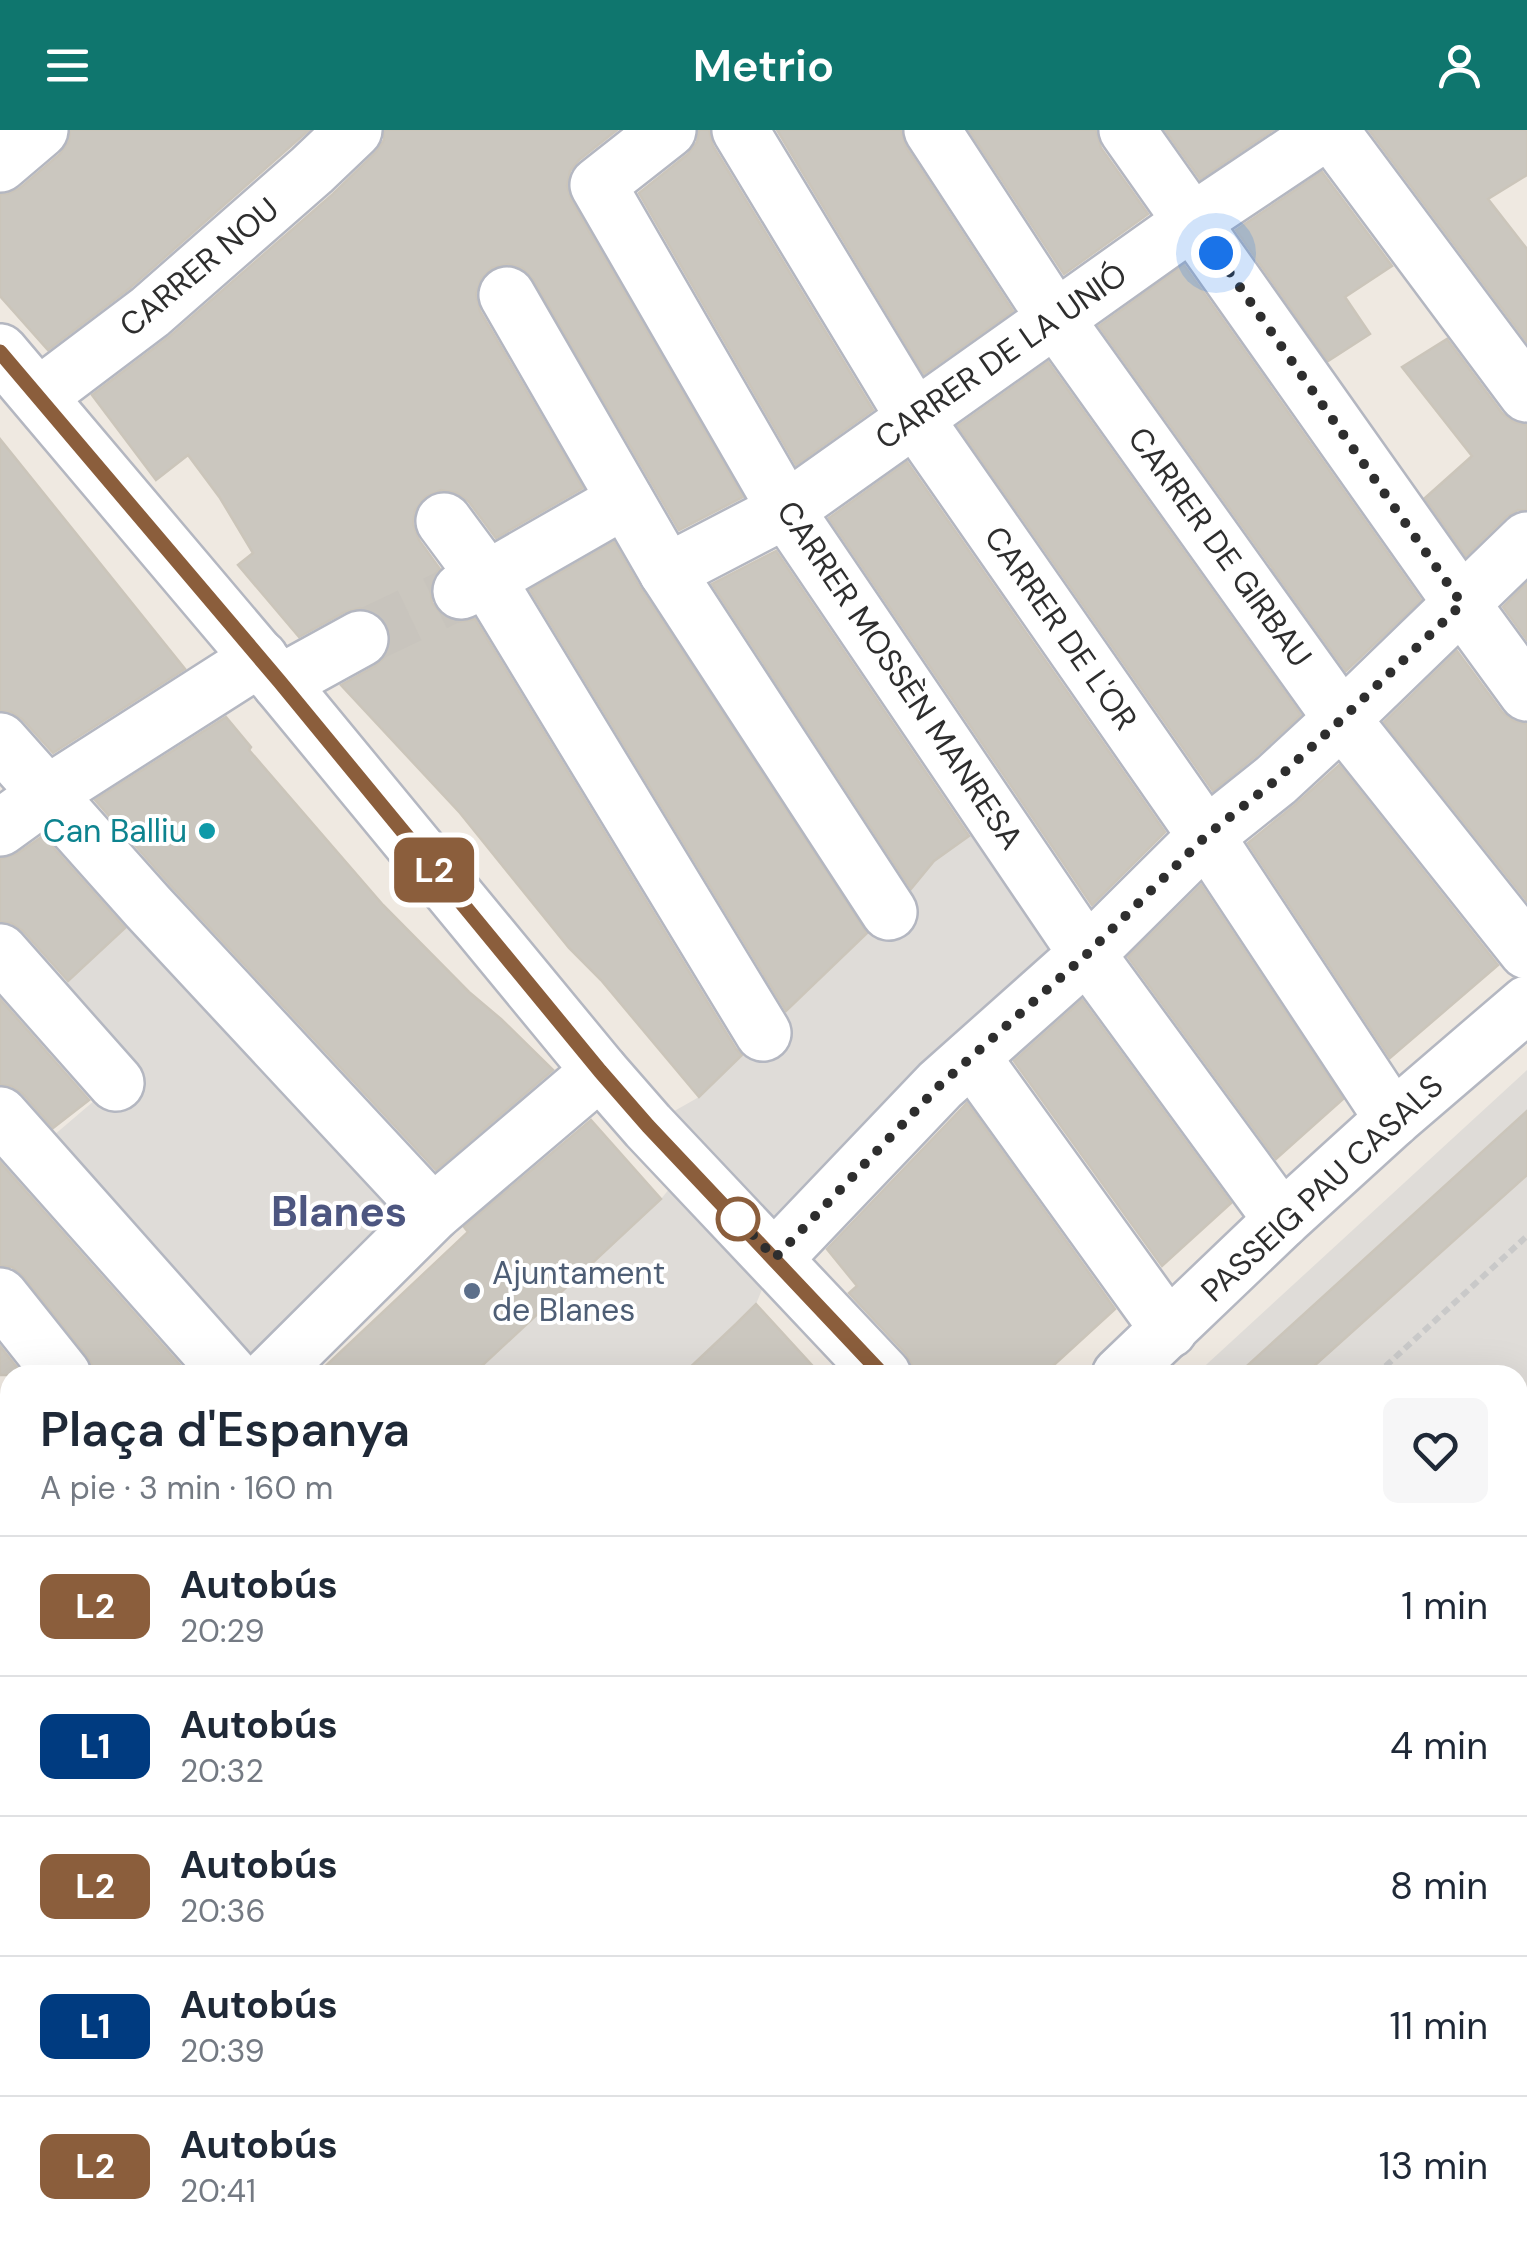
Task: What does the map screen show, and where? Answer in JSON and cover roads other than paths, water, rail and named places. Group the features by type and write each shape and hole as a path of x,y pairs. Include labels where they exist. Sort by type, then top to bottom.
{"street":[{"path":"0,164 40,130"},
{"name":"CARRER NOU","path":"40,398 150,312 354,130"},
{"name":"CARRER MOSSÈN MANRESA","path":"668,130 598,185 786,510 1087,954 1282,1220"},
{"name":"CARRER DE L'OR","path":"740,130 914,416 1206,836 1393,1119"},
{"name":"CARRER DE GIRBAU","path":"932,130 1055,318 1342,719 1527,951"},
{"path":"1128,130 1527,693"},
{"path":"1330,130 1527,394"},
{"name":"CARRER DE LA UNIÓ","path":"668,572 786,510 1193,221 1330,130"},
{"path":"506,295 668,572 889,912"},
{"path":"0,352 270,670 600,1071 874,1365"},
{"path":"474,585 625,500"},
{"path":"444,522 474,585 763,1033"},
{"path":"775,1258 940,1085 1087,954 1206,836 1276,780 1342,719 1527,540"},
{"path":"0,828 48,794 270,670 360,639"},
{"path":"0,741 148,907 433,1213"},
{"path":"0,952 116,1083"},
{"name":"PASSEIG PAU CASALS","path":"1131,1365 1282,1220 1527,1004"},
{"path":"972,1056 1169,1330"},
{"path":"280,1365 433,1213 600,1071"},
{"path":"0,1114 222,1365"},
{"path":"0,1296 55,1365"}],"tunnel":[{"path":"360,639 461,591"}],"place":[{"name":"Can Balliu","path":"207,831"},
{"name":"Ajuntament de Blanes","path":"472,1291"}],"district":[{"name":"Blanes","path":"339,1211"}]}
